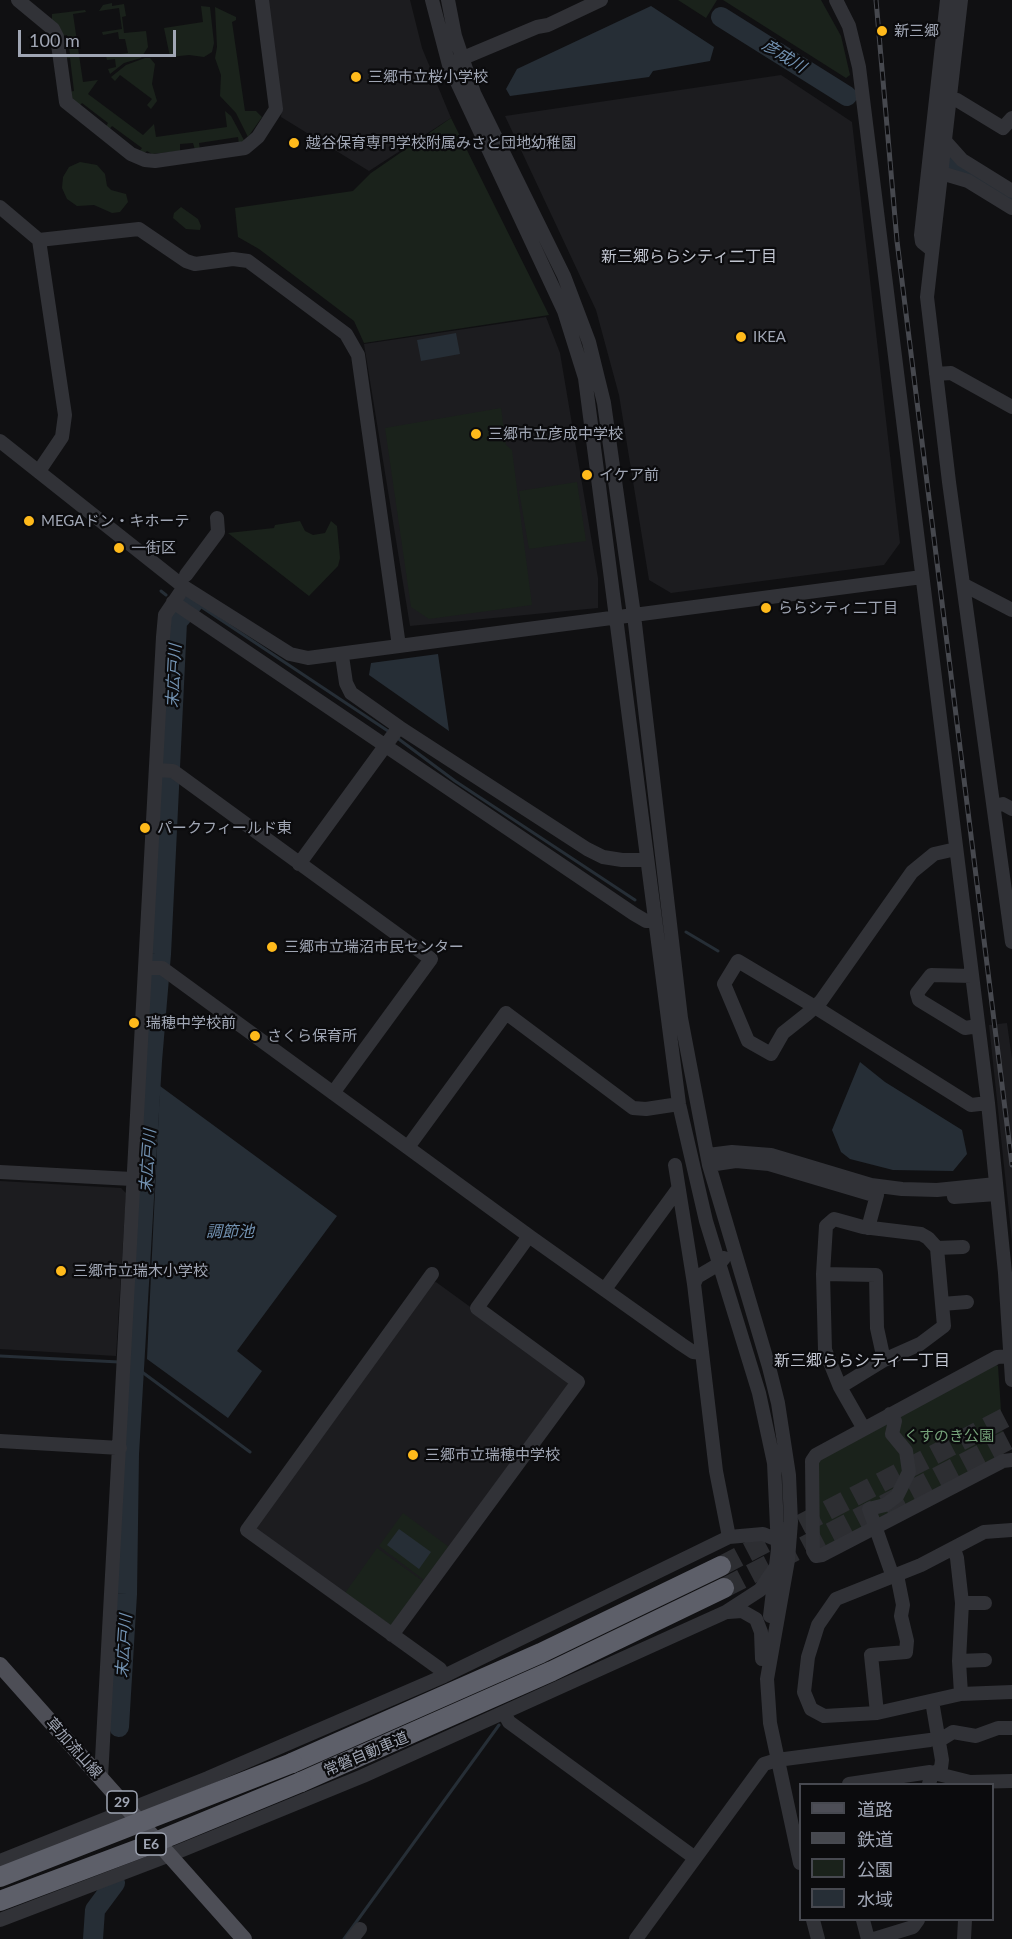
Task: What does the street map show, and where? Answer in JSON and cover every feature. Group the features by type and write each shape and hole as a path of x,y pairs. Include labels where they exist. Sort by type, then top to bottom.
{"highway":[{"name":"常磐自動車道","path":"0,1877 292,1763 541,1653 721,1566"},
{"name":"常磐自動車道","path":"0,1901 141,1848 301,1782 552,1671 724,1588"}],"main road":[{"name":"草加流山線","path":"0,1665 244,1939"}],"street":[{"path":"18,0 46,22 57,38 66,102 131,154 145,160 155,161 245,148 258,137 276,109 262,0"},
{"path":"432,0 449,65 550,280 576,348 591,407 679,1104 706,1221 767,1426 774,1463 783,1542 784,1584 767,1669 770,1724 799,1854"},
{"path":"448,0 464,63 486,120 564,276 589,342 607,419 634,615 681,1018 717,1193 778,1403 789,1475 783,1542 776,1567 762,1659"},
{"path":"449,65 464,63 478,54 537,27 548,25 600,0"},
{"path":"836,0 843,13 859,67 988,1102 1012,1380"},
{"path":"843,13 852,0"},
{"path":"932,250 922,242 921,235 947,0"},
{"path":"961,0 927,297 1012,942"},
{"path":"950,98 1003,128 1012,118"},
{"path":"945,141 962,160 1012,191"},
{"path":"941,173 968,181 1012,208"},
{"path":"0,207 39,240 65,416 62,437 39,471"},
{"path":"39,240 140,229 186,261 195,264 233,259 248,261 346,334 358,355 399,646"},
{"path":"936,374 951,373 1012,407"},
{"path":"0,441 185,580 290,654 308,658 342,656 399,646 922,577"},
{"path":"101,1778 120,1448 132,1179 154,968 164,771 163,637 165,615 185,580 218,532 217,518"},
{"path":"964,585 1012,610"},
{"path":"173,602 633,914 646,921 655,921"},
{"path":"342,656 346,683 351,693 397,730 475,783 533,820 603,857 647,860"},
{"path":"299,864 397,730"},
{"path":"164,771 431,959 333,1094"},
{"path":"463,800 475,783"},
{"path":"994,806 1003,804 1012,809"},
{"path":"520,837 533,820"},
{"path":"956,849 934,854 912,872 815,1007 783,1033 771,1054 748,1041 724,984 738,961 815,1007 971,1104 988,1102"},
{"path":"154,968 693,1352 702,1353"},
{"path":"972,976 931,975 917,993 919,1000 965,1028 978,1026"},
{"path":"408,1147 506,1013 633,1108 646,1109 679,1104"},
{"path":"709,1160 732,1152 771,1155 871,1185 902,1189 997,1189"},
{"path":"709,1160 769,1164 877,1195 932,1199 997,1189"},
{"path":"675,1165 694,1284 716,1471 729,1538"},
{"path":"0,1172 132,1179"},
{"path":"605,1289 678,1189"},
{"path":"694,1284 701,1273 719,1264 725,1255 716,1217 717,1193"},
{"path":"868,1228 877,1195"},
{"path":"864,1429 840,1387 825,1350 823,1274 826,1226 834,1219 868,1228 921,1234 937,1248 963,1247"},
{"path":"392,1635 578,1382 477,1308 529,1236"},
{"path":"840,1387 884,1360 920,1344 944,1326 937,1248"},
{"path":"432,1274 247,1530 440,1670 444,1676"},
{"path":"823,1274 876,1275 876,1328 884,1360"},
{"path":"942,1304 967,1302"},
{"path":"1011,1356 997,1358 816,1455 812,1461 813,1551 816,1556 822,1556 1003,1461 1012,1460"},
{"path":"877,1713 871,1656 906,1652 907,1641 901,1616 903,1605 895,1576 869,1509 885,1505 897,1496 906,1481 910,1466 906,1451 892,1434 895,1421 891,1414"},
{"path":"0,1441 120,1448"},
{"path":"1012,1530 984,1533 895,1576 842,1596 830,1605 822,1617 810,1648 804,1689 805,1699 811,1709 824,1716 877,1713 961,1694 1012,1692"},
{"path":"0,1861 208,1778 444,1676 729,1538 763,1534 783,1542"},
{"path":"954,1549 962,1603 959,1661 961,1694"},
{"path":"0,1920 170,1855 363,1776 504,1713 726,1612 760,1590 776,1567"},
{"path":"962,1603 985,1603"},
{"path":"726,1612 742,1611 756,1619 761,1632 761,1694 763,1708 770,1724"},
{"path":"959,1661 985,1660"},
{"path":"930,1783 931,1778 941,1768 942,1760 935,1740 932,1701"},
{"path":"504,1713 509,1722 695,1858"},
{"path":"636,1939 764,1764 777,1760 935,1740 953,1732 976,1736 998,1728 1012,1728"},
{"path":"863,1783 937,1772 963,1782 1012,1781"},
{"path":"208,1778 229,1830"},
{"path":"112,1816 133,1869"},
{"path":"813,1921 818,1939"},
{"path":"863,1921 868,1939"},
{"path":"964,1921 964,1939"},
{"path":"874,1939 914,1929"}],"shaded area":[{"name":"三郷市立桜小学校","path":"267,0 410,0 422,48 451,118 369,171 281,117 282,106"},
{"name":"IKEA","path":"781,75 852,122 900,543 884,565 671,593 649,580 619,395 596,310 505,116"},
{"name":"三郷市立彦成中学校","path":"546,317 560,353 598,578 598,608 410,626 364,344"},
{"path":"1007,1023 1012,1059 1012,1241 989,1025"},
{"name":"三郷市立瑞木小学校","path":"0,1181 121,1188 126,1193 116,1356 0,1349"},
{"name":"三郷市立瑞穂中学校","path":"436,1282 568,1378 570,1385 394,1627 257,1533 256,1526 431,1283"}],"green space":[{"path":"678,0 717,0 706,18"},
{"path":"723,0 821,0 841,36 850,75 846,78"},
{"path":"112,3 112,6 124,4 126,16 122,17 124,33 146,31 148,47 141,58 124,63 110,74 108,69 116,67 115,59 107,60 106,56 128,53 125,39 119,39 118,32 103,35 102,32 122,29 119,8 99,11 103,5"},
{"path":"201,6 210,7 214,43 212,52 204,57 189,55 170,57 164,28 203,22"},
{"path":"215,7 236,17 236,20 232,22 245,111 256,111 262,117 248,137 236,113 220,96 221,75 215,58 217,47"},
{"path":"85,10 86,12 73,14 83,82 98,80 88,94 143,135 154,124 156,137 227,127 225,111 231,116 245,142 239,144 238,137 199,143 200,150 195,150 193,143 180,144 180,151 138,153 142,148 112,126 108,131 105,128 108,123 82,103 78,107 68,92 74,91 70,58 63,59 63,55 70,54 67,35 61,36 52,22 52,14"},
{"path":"150,58 155,64 152,84 157,101 151,109 147,105 152,99 120,75 115,81 111,77 126,65"},
{"path":"451,118 549,315 364,343 354,321 259,249 238,237 235,208 353,191 371,173"},
{"path":"80,162 97,165 105,174 107,186 111,190 126,194 128,202 120,212 112,213 94,205 77,206 67,199 62,188 63,177 69,167"},
{"path":"181,207 198,219 200,230 186,229 173,218 174,213"},
{"path":"501,408 506,445 512,450 532,605 429,619 411,607 385,428"},
{"path":"577,482 586,541 529,549 519,491"},
{"path":"300,521 305,531 313,535 325,533 331,521 337,526 340,558 338,566 309,596 228,533 274,528 275,525"},
{"name":"くすのき公園","path":"995,1364 998,1366 1004,1454 821,1550 818,1547 816,1463 819,1458"},
{"path":"403,1513 449,1547 424,1580 379,1546"},
{"path":"377,1548 424,1582 392,1626 345,1593"}],"water":[{"path":"651,6 714,47 710,61 653,71 649,77 510,96 506,89 517,69"},
{"path":"456,333 460,354 421,361 417,340"},
{"path":"438,654 449,731 369,675 371,663"},
{"path":"860,1062 885,1082 962,1130 967,1154 953,1171 893,1170 850,1159 841,1152 832,1130"},
{"name":"調節池","path":"160,1086 337,1216 237,1351 262,1371 228,1418 147,1359"},
{"path":"399,1529 431,1552 419,1569 387,1545"}],"waterway":[{"name":"彦成川","path":"721,17 847,96"},
{"name":"彦成川","path":"952,163 1012,198"},
{"path":"161,591 166,595"},
{"path":"194,602 391,733"},
{"name":"末広戸川","path":"119,1727 127,1594 129,1454 152,1061 161,954 177,622 194,602"},
{"path":"396,737 455,781 635,900"},
{"path":"686,932 718,951"},
{"path":"0,1356 119,1362"},
{"path":"134,1366 250,1452"},
{"path":"344,1939 499,1725"},
{"name":"末広戸川","path":"93,1939 95,1910 115,1883"}],"tunnel":[{"path":"721,1566 1012,1414"},
{"path":"724,1588 1012,1438"}],"railway":[{"path":"876,0 897,241 1012,1165"}],"place":[{"name":"新三郷","path":"882,31"},
{"name":"三郷市立桜小学校","path":"356,77"},
{"name":"越谷保育専門学校附属みさと団地幼稚園","path":"294,143"},
{"name":"IKEA","path":"741,337"},
{"name":"三郷市立彦成中学校","path":"476,434"},
{"name":"イケア前","path":"587,475"},
{"name":"MEGAドン・キホーテ","path":"29,521"},
{"name":"一街区","path":"119,548"},
{"name":"ららシティ二丁目","path":"766,608"},
{"name":"パークフィールド東","path":"145,828"},
{"name":"三郷市立瑞沼市民センター","path":"272,947"},
{"name":"瑞穂中学校前","path":"134,1023"},
{"name":"さくら保育所","path":"255,1036"},
{"name":"三郷市立瑞木小学校","path":"61,1271"},
{"name":"三郷市立瑞穂中学校","path":"413,1455"}],"district":[{"name":"新三郷ららシティ二丁目","path":"689,257"},
{"name":"新三郷ららシティ一丁目","path":"862,1361"}]}
